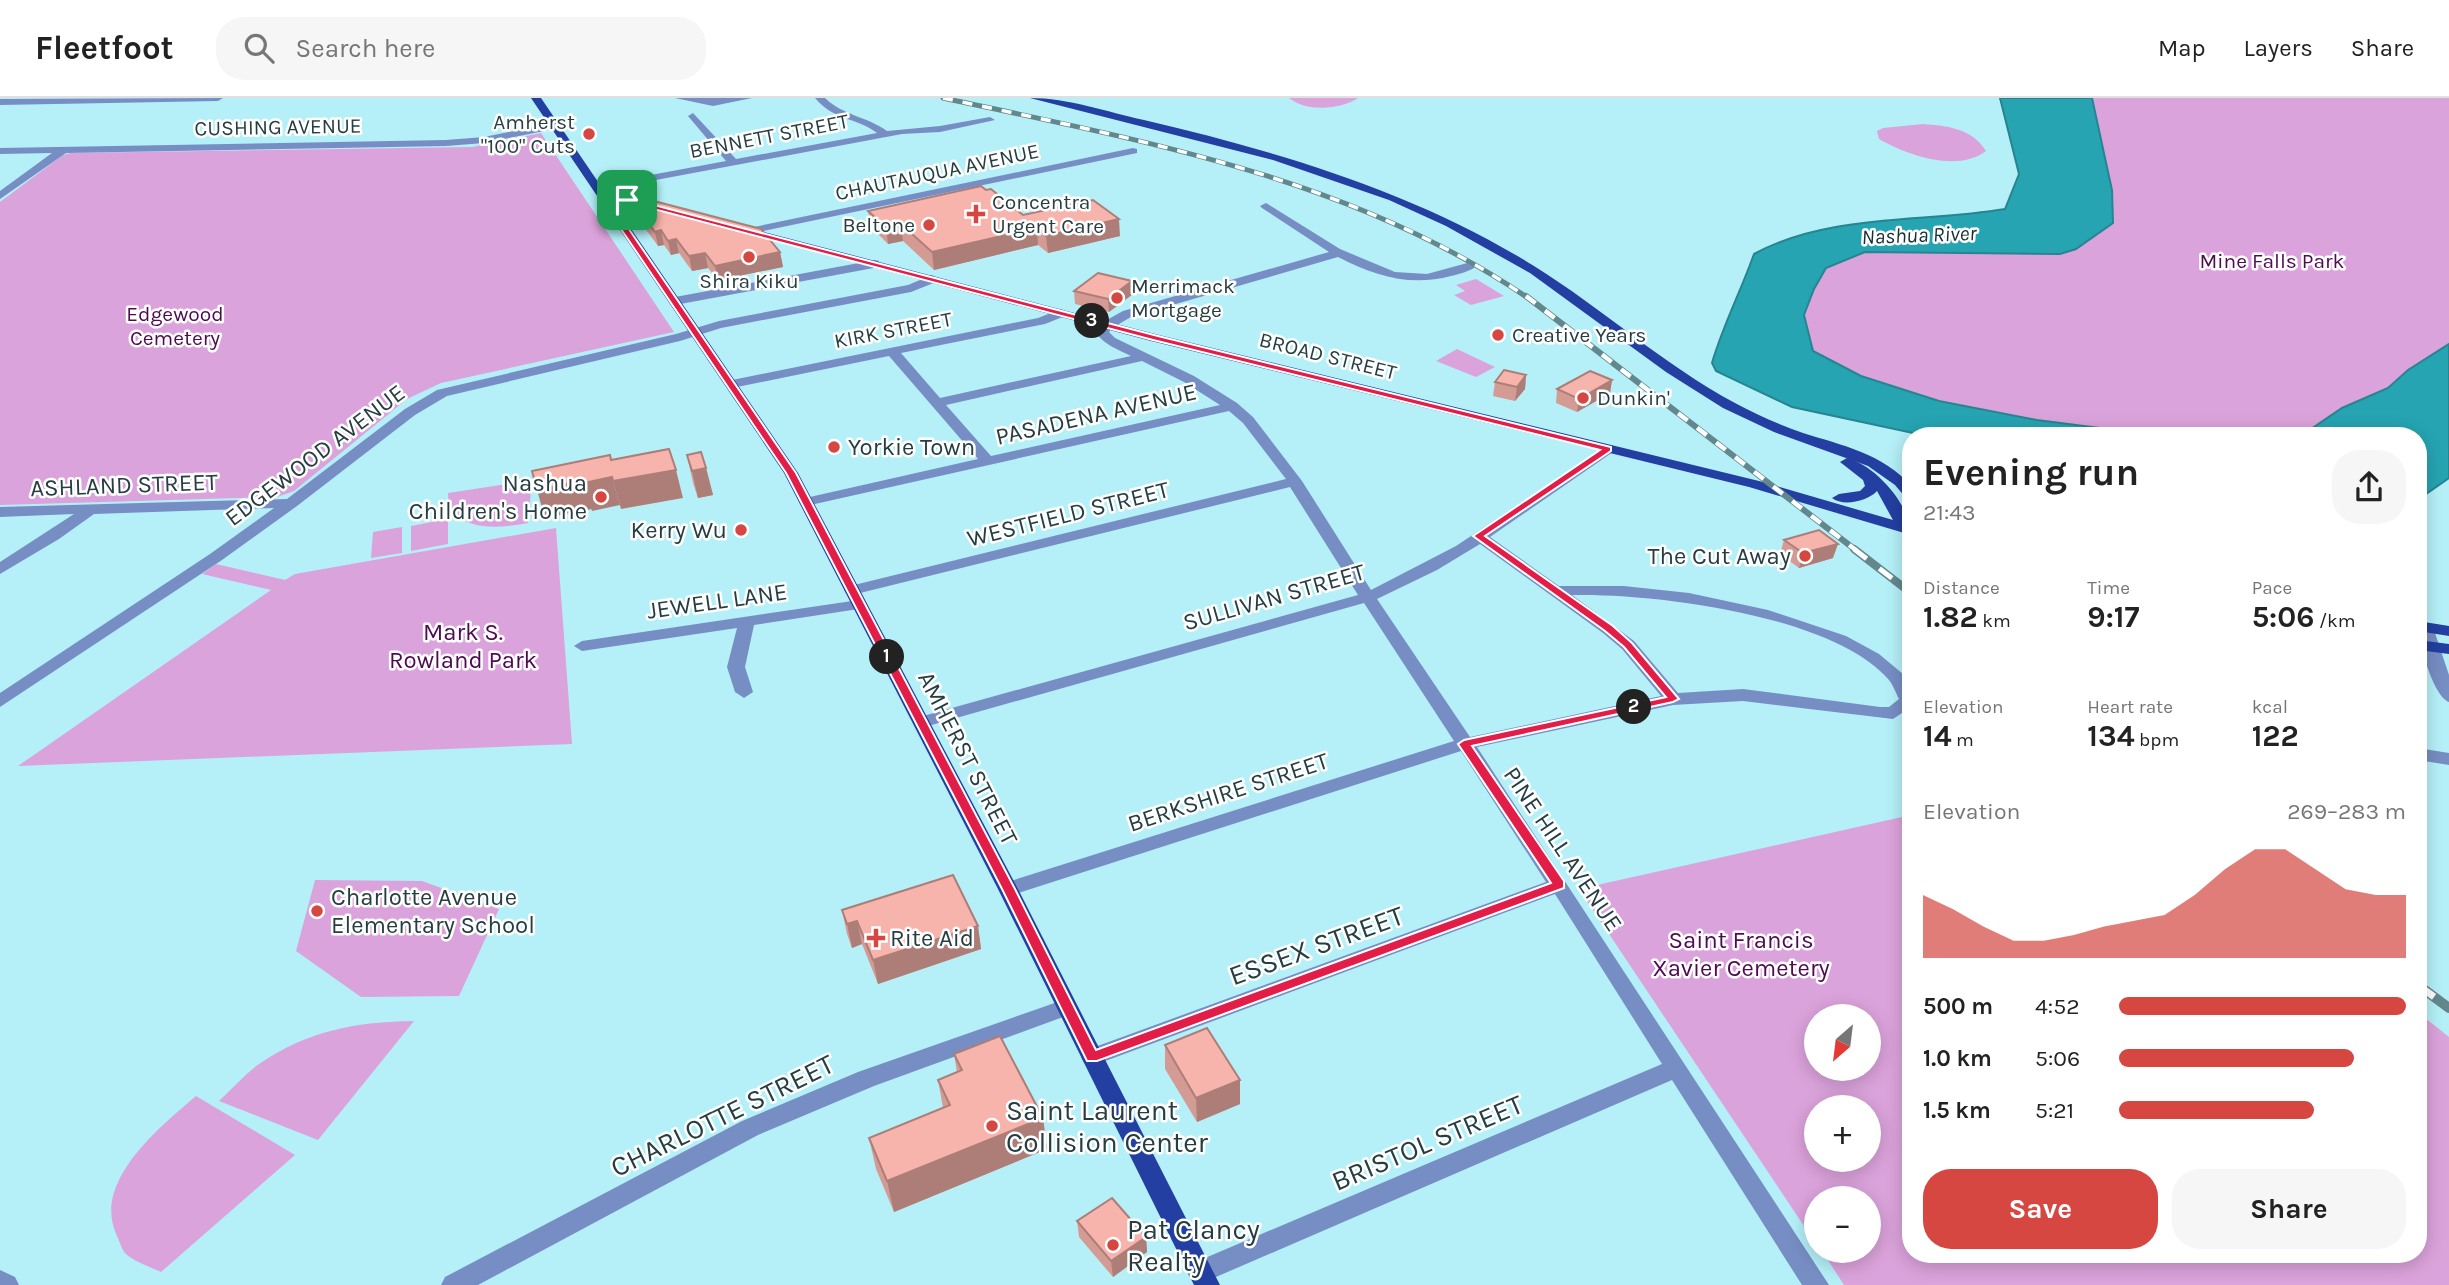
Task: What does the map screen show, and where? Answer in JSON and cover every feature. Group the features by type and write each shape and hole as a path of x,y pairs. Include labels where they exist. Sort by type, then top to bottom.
{"main road":[{"name":"AMHERST STREET","path":"536,98 791,473 1008,889 1204,1279"},
{"path":"1035,98 1253,149 1378,191 1450,223 1506,253 1572,296 1629,340 1698,387 1739,411 1775,427 1870,460 1893,475 1902,485"},
{"path":"606,201 627,200 661,208"},
{"name":"BROAD STREET","path":"742,229 1107,325 1902,520"},
{"path":"1629,340 1677,385 1708,405 1761,431 1842,460 1870,475 1884,488 1902,515"},
{"path":"1839,498 1865,495 1872,487 1870,475"},
{"name":"BROAD STREET","path":"1755,484 1839,498 1902,520"},
{"path":"2427,628 2449,631"},
{"path":"2427,645 2449,649"}],"street":[{"path":"0,102 43,99 218,98"},
{"path":"680,98 708,103 747,98"},
{"path":"820,98 834,112 870,123 885,134"},
{"path":"7,111 24,100"},
{"path":"693,116 733,162"},
{"name":"BENNETT STREET","path":"597,188 910,129 940,129 990,120"},
{"name":"CUSHING AVENUE","path":"0,151 455,142 484,140 555,126"},
{"path":"0,196 63,150"},
{"name":"CHAUTAUQUA AVENUE","path":"742,229 1133,151"},
{"path":"1266,206 1341,252 1383,273 1400,277 1428,277 1471,266"},
{"path":"1107,325 1133,312 1341,252"},
{"path":"675,301 875,264"},
{"name":"EDGEWOOD AVENUE","path":"0,701 216,557 292,503 410,412 442,393 719,325 903,290 932,279"},
{"name":"KIRK STREET","path":"732,384 1041,321 1061,313"},
{"name":"PINE HILL AVENUE","path":"1107,325 1102,331 1105,338 1197,384 1232,406 1248,420 1295,481 1816,1285"},
{"path":"893,352 988,462"},
{"path":"937,404 1143,357"},
{"name":"PASADENA AVENUE","path":"806,502 1232,406"},
{"name":"SULLIVAN STREET","path":"922,722 1368,597 1407,581 1608,449"},
{"name":"WESTFIELD STREET","path":"856,598 1295,481"},
{"name":"ASHLAND STREET","path":"0,512 292,503"},
{"path":"0,569 54,536 91,509"},
{"path":"1478,536 1628,645 1673,699"},
{"name":"BERKSHIRE STREET","path":"1557,591 1596,589 1686,597 1739,608 1811,628 1852,645 1886,667 1902,684"},
{"name":"JEWELL LANE","path":"582,646 747,622 856,598"},
{"path":"744,692 736,667 747,622"},
{"path":"2427,651 2449,695"},
{"name":"BERKSHIRE STREET","path":"1008,889 1370,771 1464,744 1673,699 1743,695 1880,713 1893,713 1902,705"},
{"path":"2427,756 2449,760"},
{"name":"ESSEX STREET","path":"1092,1057 1559,885"},
{"name":"CHARLOTTE STREET","path":"454,1285 796,1106 1066,1006"},
{"name":"BRISTOL STREET","path":"1204,1279 1676,1068"},
{"path":"0,1282 6,1285"}],"green space":[{"path":"1289,98 1358,98 1342,105 1323,108 1304,106"},
{"name":"Mine Falls Park","path":"2092,98 2449,98 2449,344 2408,370 2388,388 2342,408 2314,427 2092,427 2037,420 1939,401 1861,376 1813,351 1804,315 1826,268 1865,252 1914,251 2112,190"},
{"path":"1923,124 1950,127 1966,133 1974,137 1986,151 1961,161 1932,159 1890,145 1879,139 1877,131"},
{"name":"Edgewood Cemetery","path":"541,133 674,332 441,383 407,399 294,491 277,497 0,505 0,202 63,155 472,147"},
{"path":"1476,279 1504,296 1471,305 1454,295 1465,291 1456,285"},
{"path":"1457,349 1495,367 1476,377 1436,361"},
{"path":"532,480 528,523 497,527 477,525 449,511 448,493"},
{"path":"448,519 448,544 411,551 411,526"},
{"path":"402,527 402,553 371,558 373,532"},
{"name":"Mark S. Rowland Park","path":"556,528 572,744 18,766 271,590 202,574 216,564 285,580 295,574"},
{"name":"Saint Francis Xavier Cemetery","path":"1902,817 1902,1263 2427,1263 2427,1019 2449,1037 2449,1285 1844,1285 1830,1263 1881,1263 1881,1186 1804,1186 1804,1226 1579,889"},
{"path":"315,880 422,881 499,909 459,996 361,997 296,951"},
{"path":"414,1021 318,1140 219,1101 259,1064 296,1043 353,1026"},
{"path":"196,1096 295,1155 161,1272 135,1260 124,1251 111,1216 113,1196 133,1157 165,1123"}],"water":[{"name":"Nashua River","path":"2000,98 2092,98 2112,190 2113,223 2076,249 2060,254 1865,252 1826,268 1804,315 1813,351 1861,376 1939,401 2037,420 2092,427 1902,427 1902,431 1792,407 1716,371 1712,363 1716,349 1754,254 1783,241 1845,225 2005,209 2019,174"},
{"path":"2449,344 2449,478 2427,493 2427,427 2314,427 2342,408 2388,388 2408,370"}],"building":[{"path":"981,186 986,190 991,189 1023,215 1093,200 1119,219 1046,236 1037,228 932,252 901,224 886,227 868,211"},
{"path":"627,194 761,229 780,252 715,266 705,253 689,256 676,239 668,241 661,230 655,232"},
{"path":"1098,273 1132,281 1108,299 1074,291"},
{"path":"1504,370 1526,375 1517,387 1495,382"},
{"path":"1590,371 1612,380 1579,399 1557,389"},
{"path":"669,449 676,470 613,481 612,477 537,490 532,471 610,455 611,460"},
{"path":"701,452 706,468 692,471 687,455"},
{"path":"1819,530 1838,544 1803,553 1784,540"},
{"path":"953,875 978,926 873,960 857,921 847,924 842,910"},
{"path":"1207,1028 1240,1080 1196,1098 1165,1045"},
{"path":"1000,1036 1043,1118 887,1181 869,1138 950,1105 938,1080 962,1070 954,1054"},
{"path":"1112,1198 1146,1237 1111,1261 1077,1221"}],"railway":[{"path":"943,98 1171,149 1320,194 1392,223 1461,257 1528,298"},
{"path":"1526,296 1857,551"},
{"path":"1854,549 1902,586"},
{"path":"2427,992 2449,1008"}],"place":[{"name":"Amherst \"100\" Cuts","path":"589,134"},
{"name":"Concentra Urgent Care","path":"976,214"},
{"name":"Beltone","path":"929,225"},
{"name":"Shira Kiku","path":"749,257"},
{"name":"Merrimack Mortgage","path":"1117,298"},
{"name":"Creative Years","path":"1498,335"},
{"name":"Dunkin'","path":"1583,398"},
{"name":"Yorkie Town","path":"834,447"},
{"name":"Nashua Children's Home","path":"601,497"},
{"name":"Kerry Wu","path":"741,530"},
{"name":"The Cut Away","path":"1805,556"},
{"name":"Charlotte Avenue Elementary School","path":"317,911"},
{"name":"Rite Aid","path":"876,938"},
{"name":"Saint Laurent Collision Center","path":"992,1126"},
{"name":"Pat Clancy Realty","path":"1113,1245"}],"route":[{"path":"627,200 1156,338 1608,449 1478,536 1609,629 1628,645 1673,699 1464,744 1559,885 1092,1057 922,722 791,473 606,201 627,200"}]}
